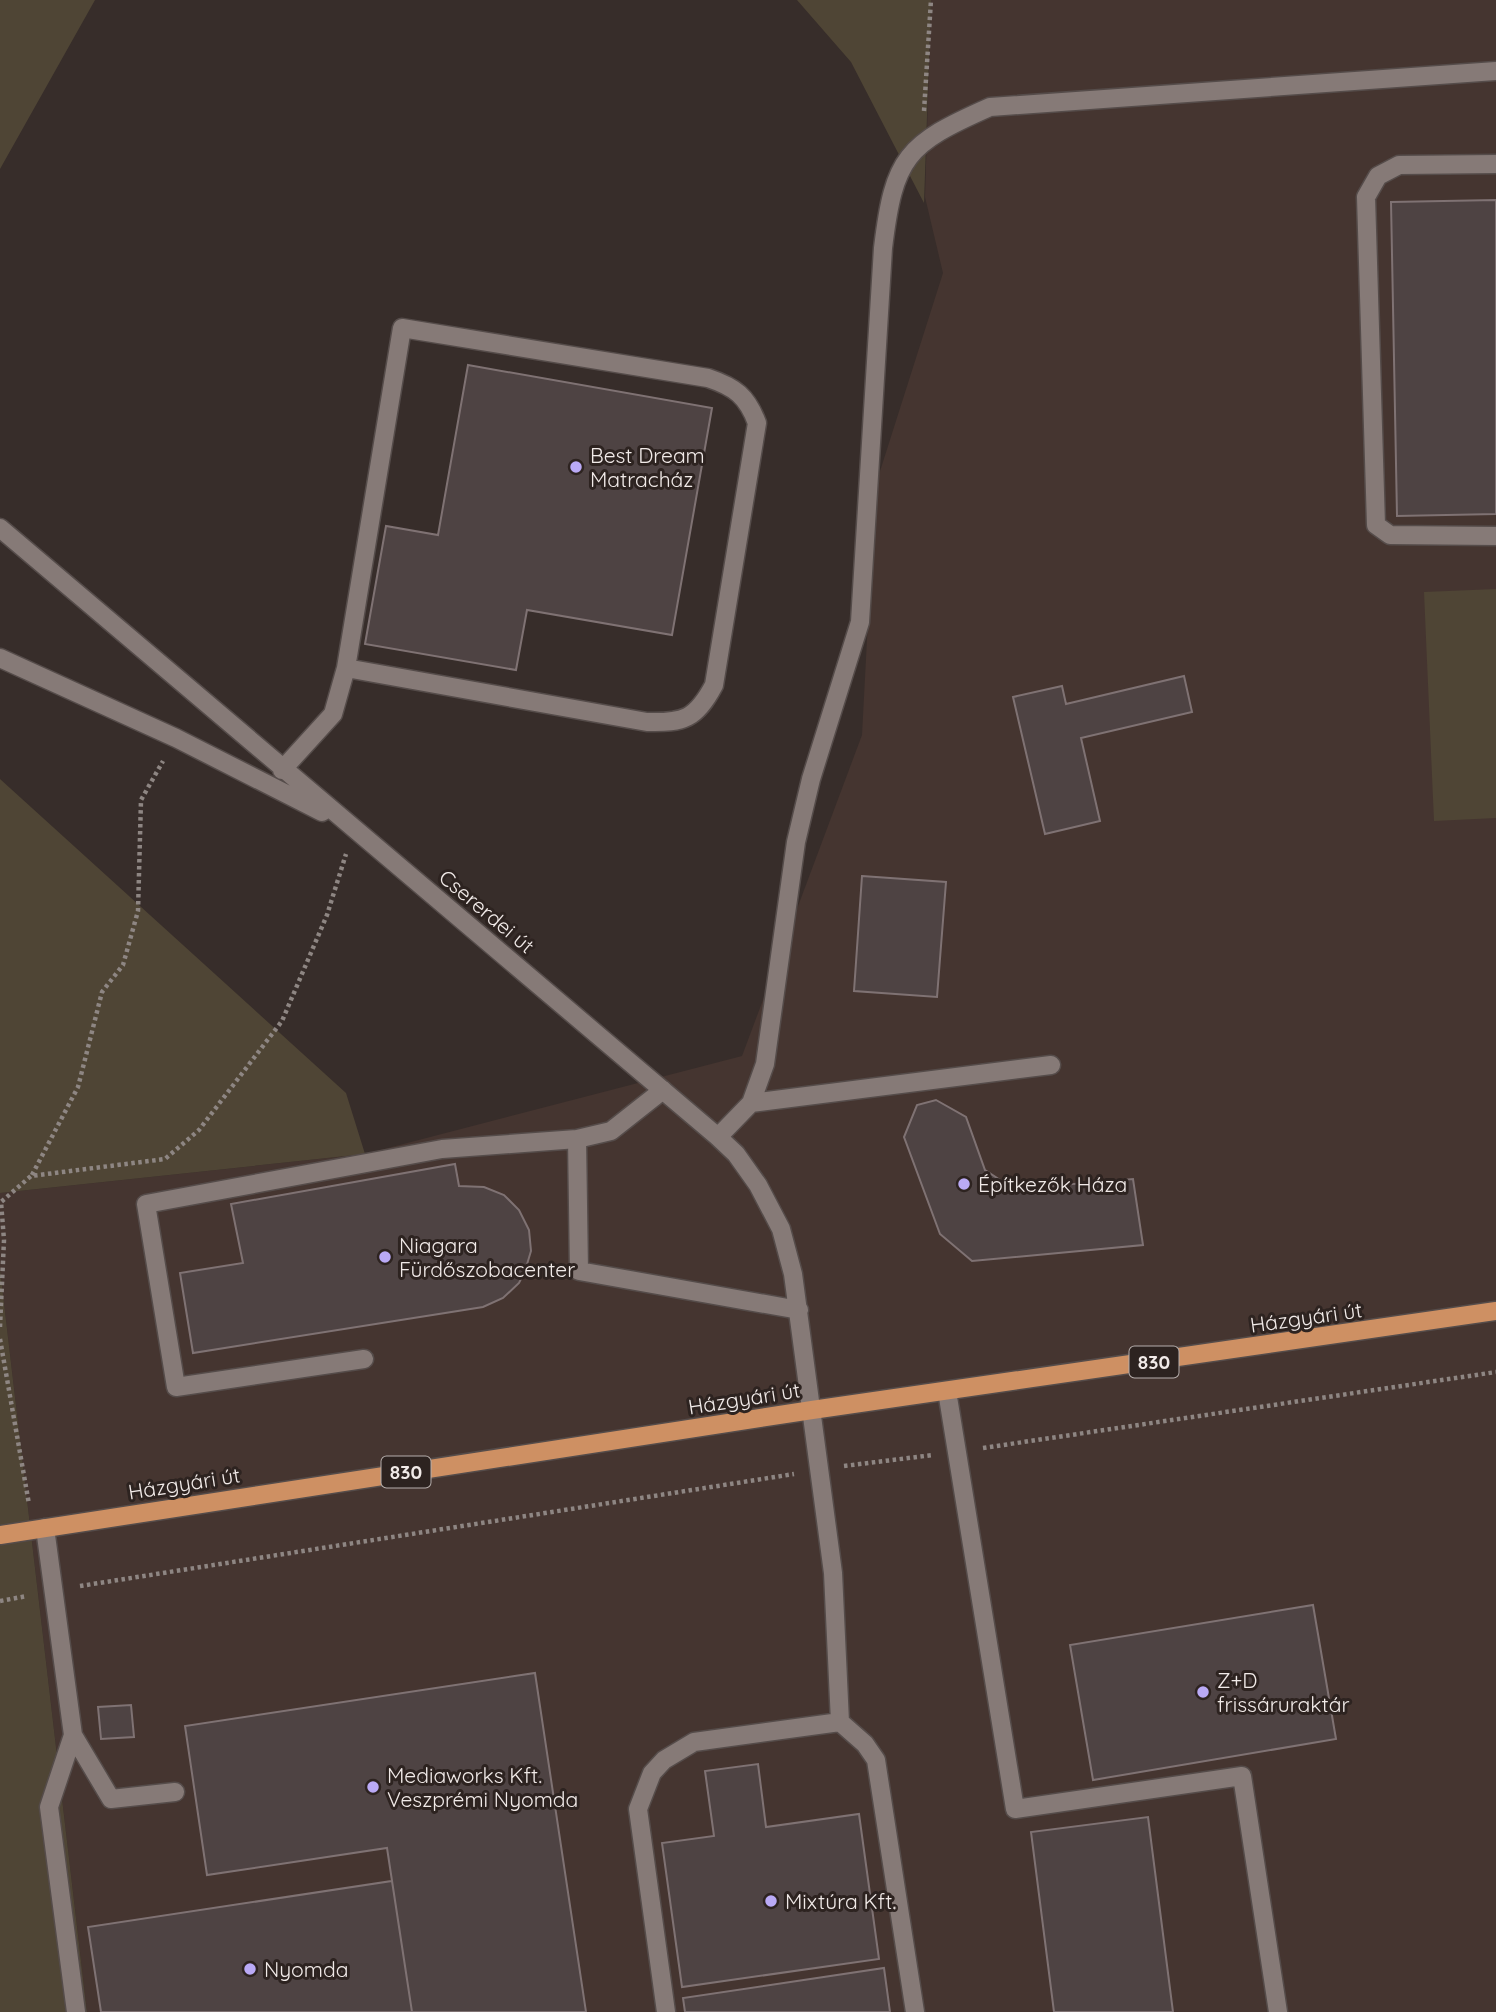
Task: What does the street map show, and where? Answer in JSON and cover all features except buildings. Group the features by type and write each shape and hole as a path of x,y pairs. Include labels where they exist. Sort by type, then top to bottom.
{"main road":[{"name":"Házgyári út","path":"0,1535 811,1410 1496,1311"}],"street":[{"path":"718,1137 751,1104 765,1064 796,842 811,779 860,622 888,204 898,170 921,143 956,122 990,107 1496,71"},
{"path":"1496,164 1399,165 1378,176 1367,197 1376,525 1390,535 1496,536"},
{"path":"282,770 333,714 346,668 402,328 708,378 742,393 751,406 757,423 713,685 704,703 690,718 671,723 647,722 346,668"},
{"name":"Csererdei út","path":"0,528 736,1153 758,1185 781,1228 799,1310 818,1470 834,1573 840,1722"},
{"path":"0,658 176,738 355,828"},
{"path":"751,1104 1051,1065"},
{"path":"364,1359 176,1387 146,1203 442,1149 576,1139 611,1131 663,1090"},
{"path":"576,1139 579,1271 799,1310"},
{"path":"947,1391 1015,1809 1242,1776 1278,2012"},
{"path":"39,1528 54,1591 73,1735 111,1799 175,1792"},
{"path":"666,2012 638,1809 652,1773 664,1760 694,1742 840,1722 865,1744 876,1760 915,2012"},
{"path":"73,1735 49,1807 76,2012"}],"path":[{"path":"921,143 931,0"},
{"path":"0,1327 4,1240 1,1202 31,1175 78,1087 102,992 123,965 138,911 141,800 176,738"},
{"path":"31,1175 165,1159 199,1130 282,1021 327,915 355,828"},
{"path":"0,1339 39,1528"},
{"path":"0,1601 818,1470 1496,1372"}],"shaded area":[{"path":"0,0 95,0 0,169"},
{"path":"797,0 931,0 924,203 851,62"},
{"path":"931,0 1496,0 1496,2012 87,2012 0,1269 0,1193 365,1154 742,1056 862,735 875,487 943,273 925,197"},
{"path":"1496,589 1496,818 1434,821 1424,592"},
{"path":"0,779 346,1093 365,1154 0,1193"},
{"path":"0,1269 87,2012 0,2012"}],"place":[{"name":"Best Dream Matracház","path":"576,467"},
{"name":"Építkezők Háza","path":"964,1184"},
{"name":"Niagara Fürdőszobacenter","path":"385,1257"},
{"name":"Z+D frissáruraktár","path":"1203,1692"},
{"name":"Mediaworks Kft. Veszprémi Nyomda","path":"373,1787"},
{"name":"Mixtúra Kft.","path":"771,1901"},
{"name":"Nyomda","path":"250,1969"}]}
